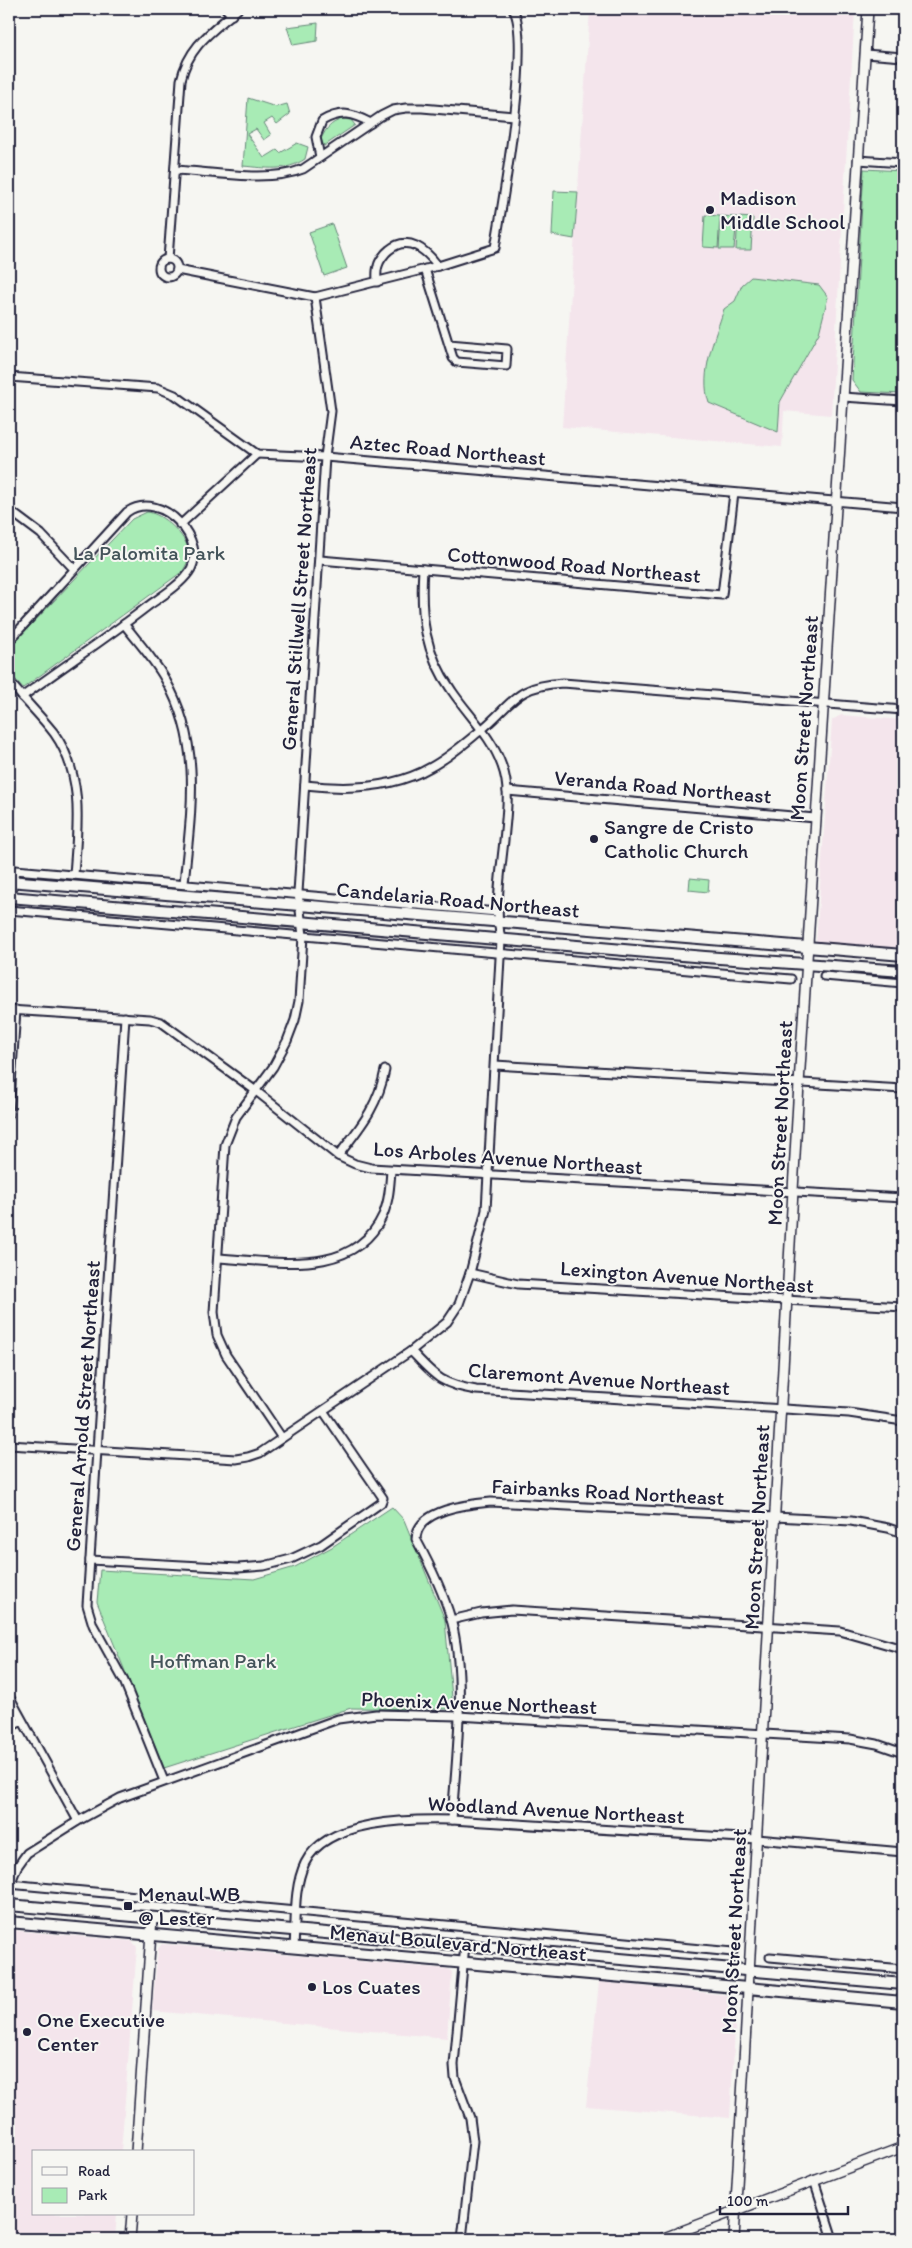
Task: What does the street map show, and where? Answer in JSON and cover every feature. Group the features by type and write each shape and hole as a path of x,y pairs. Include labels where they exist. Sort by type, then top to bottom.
{"main road":[{"name":"Candelaria Road Northeast","path":"11,881 300,906 498,917 903,955"},
{"name":"Candelaria Road Northeast","path":"10,897 705,957 903,971"},
{"name":"Menaul Boulevard Northeast","path":"9,1905 903,1984"},
{"name":"Menaul Boulevard Northeast","path":"9,1922 903,2002"}],"street":[{"path":"168,259 181,80 184,66 192,51 229,12 238,9"},
{"path":"177,270 315,297 425,270 494,248 509,162 514,116 519,24 513,9"},
{"name":"Moon Street Northeast","path":"734,2239 806,963 868,9"},
{"path":"865,54 903,56"},
{"path":"175,170 270,176 289,174 303,169 393,110 406,108 514,116"},
{"path":"320,157 316,137 322,121 343,112 356,115 371,124"},
{"path":"858,160 903,163"},
{"path":"377,282 378,265 385,253 395,245 412,244 424,249 438,266"},
{"path":"168,259 176,263 177,270 169,277 161,273 159,264 168,259"},
{"path":"425,270 449,344 457,362 506,366 508,349 449,344"},
{"name":"General Stillwell Street Northeast","path":"282,1438 226,1355 217,1335 214,1312 225,1145 236,1117 273,1067 287,1041 295,1020 299,1001 303,936 298,893 325,457 331,411 315,297"},
{"path":"9,377 158,388 175,395 257,454 180,525"},
{"path":"843,397 903,401"},
{"name":"Aztec Road Northeast","path":"257,454 325,457 835,502 903,506"},
{"name":"Cottonwood Road Northeast","path":"320,560 722,595 734,493"},
{"path":"9,641 127,512 135,506 146,504 159,507 180,525 194,545 194,562 189,572 181,581 22,697"},
{"path":"9,510 41,534 74,569"},
{"path":"9,1445 236,1459 248,1458 260,1453 324,1412 411,1351 447,1322 459,1304 470,1273 486,1210 501,940 498,917 508,791 503,768 494,747 440,674 427,641 422,624 423,569"},
{"path":"124,624 165,678 188,731 192,777 184,883"},
{"path":"9,681 54,734 68,758 75,780 78,807 74,874"},
{"path":"305,785 345,788 364,787 396,781 431,767 482,729 522,692 542,684 563,683 903,710"},
{"name":"Veranda Road Northeast","path":"508,791 815,818"},
{"path":"10,897 11,881 15,870 298,893 498,917"},
{"path":"9,910 792,978"},
{"path":"824,976 903,983"},
{"path":"9,1114 12,1010"},
{"name":"Los Arboles Avenue Northeast","path":"12,1010 150,1019 170,1026 338,1156 355,1164 391,1170 903,1198"},
{"name":"General Arnold Street Northeast","path":"125,1017 88,1605 93,1625 124,1682 164,1781"},
{"path":"495,1065 903,1089"},
{"path":"338,1156 374,1108 381,1090 385,1070"},
{"path":"218,1258 310,1263 335,1258 356,1248 373,1232 383,1215 389,1196 391,1170"},
{"name":"Lexington Avenue Northeast","path":"470,1273 518,1284 903,1307"},
{"name":"Claremont Avenue Northeast","path":"411,1351 436,1377 455,1387 476,1390 849,1413 903,1421"},
{"path":"90,1560 238,1568 264,1566 291,1559 320,1545 381,1503 383,1498 324,1412"},
{"name":"Fairbanks Road Northeast","path":"451,1620 436,1576 416,1539 416,1532 420,1527 432,1516 448,1508 491,1502 851,1521 903,1533"},
{"path":"452,1820 459,1676 451,1620 481,1613 512,1610 769,1626 840,1631 903,1649"},
{"path":"9,1696 78,1821"},
{"name":"Phoenix Avenue Northeast","path":"9,1884 17,1867 27,1853 78,1821 120,1798 338,1719 355,1716 458,1716 850,1739 877,1744 903,1753"},
{"path":"9,1728 22,1721"},
{"name":"Woodland Avenue Northeast","path":"294,1946 300,1877 305,1862 316,1848 328,1839 386,1822 419,1819 452,1820 757,1839 903,1852"},
{"path":"9,1884 733,1952"},
{"path":"136,2150 152,1918"},
{"path":"462,2239 473,2141 470,2118 455,2078 454,2065 465,1944"},
{"path":"770,1957 903,1969"},
{"path":"661,2239 903,2146"},
{"path":"814,2180 833,2239"},
{"path":"130,2239 132,2216"}],"shaded area":[{"name":"Madison Middle School","path":"590,9 855,9 831,415 784,411 782,447 562,427"},
{"path":"841,715 903,720 903,949 816,942 832,720"},
{"path":"9,794 17,818 12,874 9,874"},
{"name":"One Executive Center","path":"9,1930 132,1941 137,1947 121,2150 32,2150 32,2216 117,2216 115,2239 9,2239"},
{"path":"162,1944 448,1969 452,1972 447,2038 152,2011 158,1949"},
{"path":"599,1982 737,1996 730,2118 586,2106"}],"green space":[{"path":"318,23 317,41 293,45 287,27"},
{"path":"248,98 276,107 287,104 290,114 277,124 272,118 264,123 271,135 264,140 256,129 247,134 264,158 277,150 280,153 297,143 308,147 305,159 283,167 243,166"},
{"path":"342,119 351,120 355,125 324,146 321,139 329,126"},
{"path":"864,169 903,171 903,394 861,392 852,380"},
{"path":"554,191 578,192 574,239 552,235"},
{"path":"705,215 720,216 718,248 703,247"},
{"path":"721,216 737,217 734,249 719,249"},
{"path":"738,217 753,218 751,250 736,250"},
{"path":"332,224 347,268 324,276 309,232"},
{"path":"751,277 819,285 828,297 819,333 780,402 778,432 709,403 706,392 709,356 724,309 735,301 742,285"},
{"name":"La Palomita Park","path":"147,512 160,516 173,526 184,539 189,555 188,562 183,571 23,688 9,672 9,648 132,519"},
{"path":"690,878 709,880 708,892 689,890"},
{"path":"898,899 903,899 903,940 897,940"},
{"name":"Hoffman Park","path":"392,1507 404,1520 445,1620 453,1709 351,1708 164,1768 97,1602 100,1570 254,1579 295,1567 332,1547"}],"place":[{"name":"Madison Middle School","path":"710,210"},
{"name":"Sangre de Cristo Catholic Church","path":"594,839"},
{"name":"Menaul WB @ Lester","path":"128,1906"},
{"name":"Los Cuates","path":"312,1987"},
{"name":"One Executive Center","path":"27,2032"}]}
